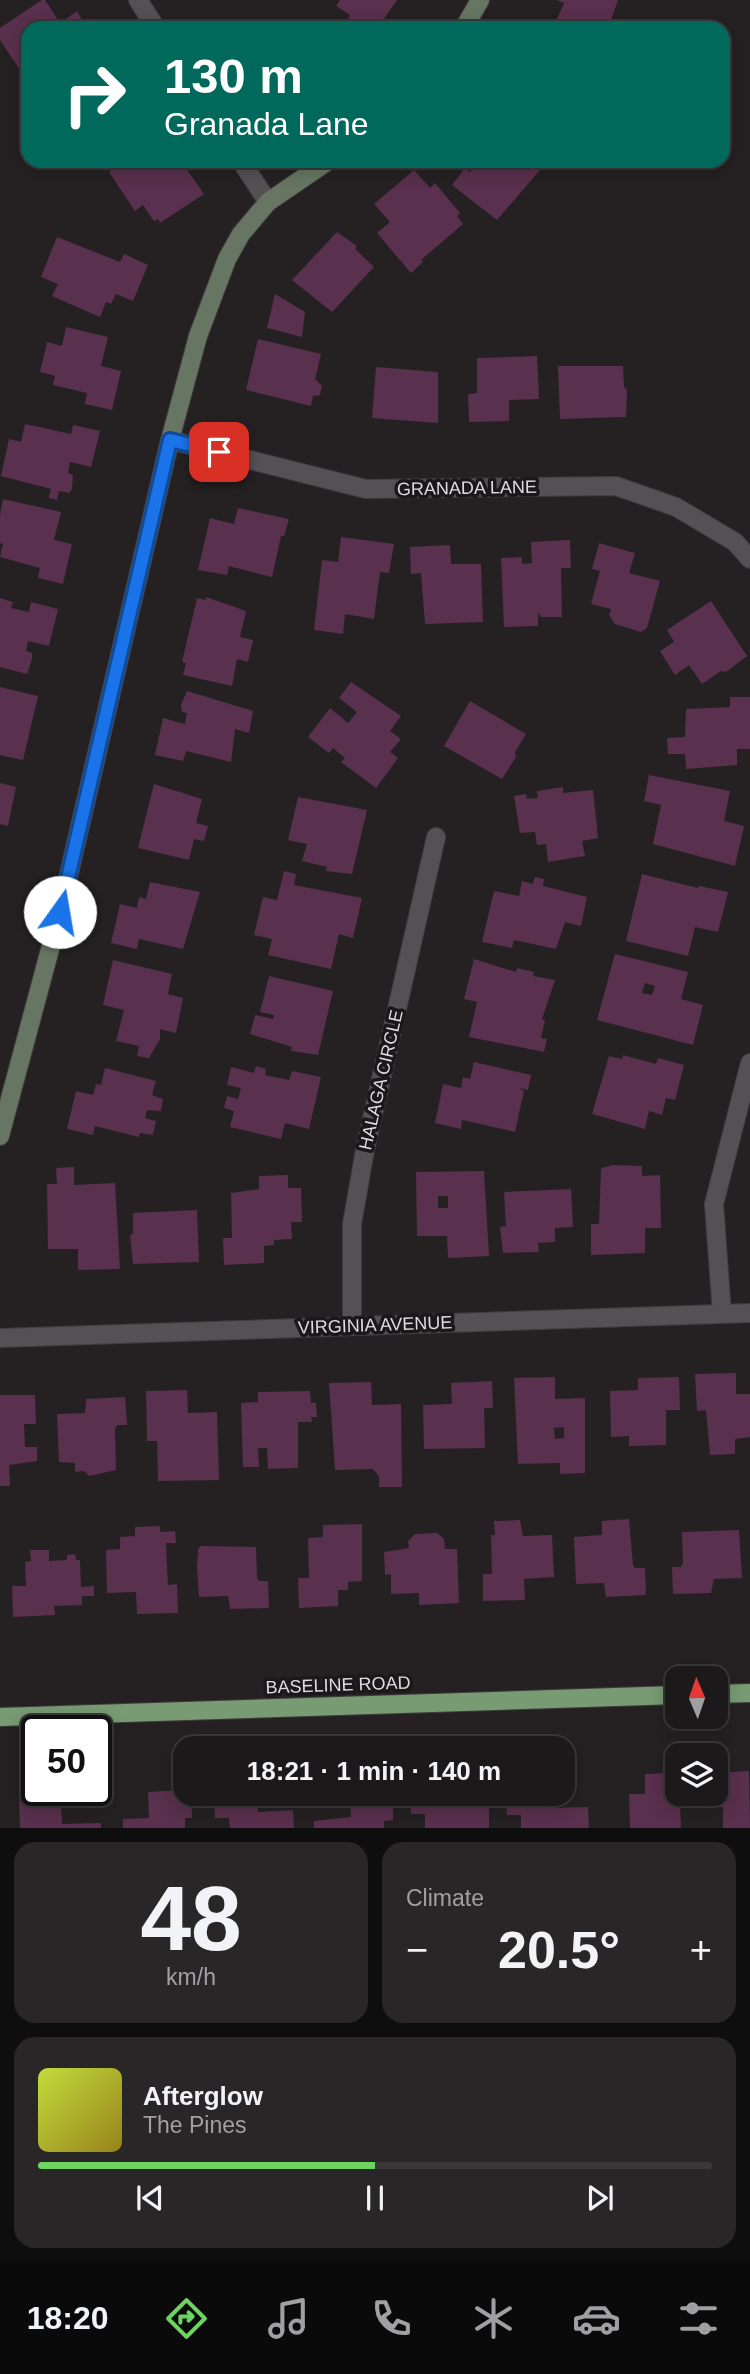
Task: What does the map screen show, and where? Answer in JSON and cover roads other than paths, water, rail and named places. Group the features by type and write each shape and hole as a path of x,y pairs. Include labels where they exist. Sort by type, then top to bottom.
{"main road":[{"path":"468,21 480,0"},
{"path":"0,1136 60,912 170,440 198,336 227,259 241,234 268,202 318,168"},
{"path":"728,1694 750,1693"},
{"name":"BASELINE ROAD","path":"0,1717 665,1695"}],"street":[{"path":"138,0 152,21"},
{"path":"246,168 268,202"},
{"name":"GRANADA LANE","path":"170,440 366,489 616,486 676,507 735,542 750,559"},
{"name":"HALAGA CIRCLE","path":"352,1326 352,1224 365,1150 436,837"},
{"path":"722,1314 714,1204 750,1063"},
{"name":"VIRGINIA AVENUE","path":"0,1338 750,1313"}]}
